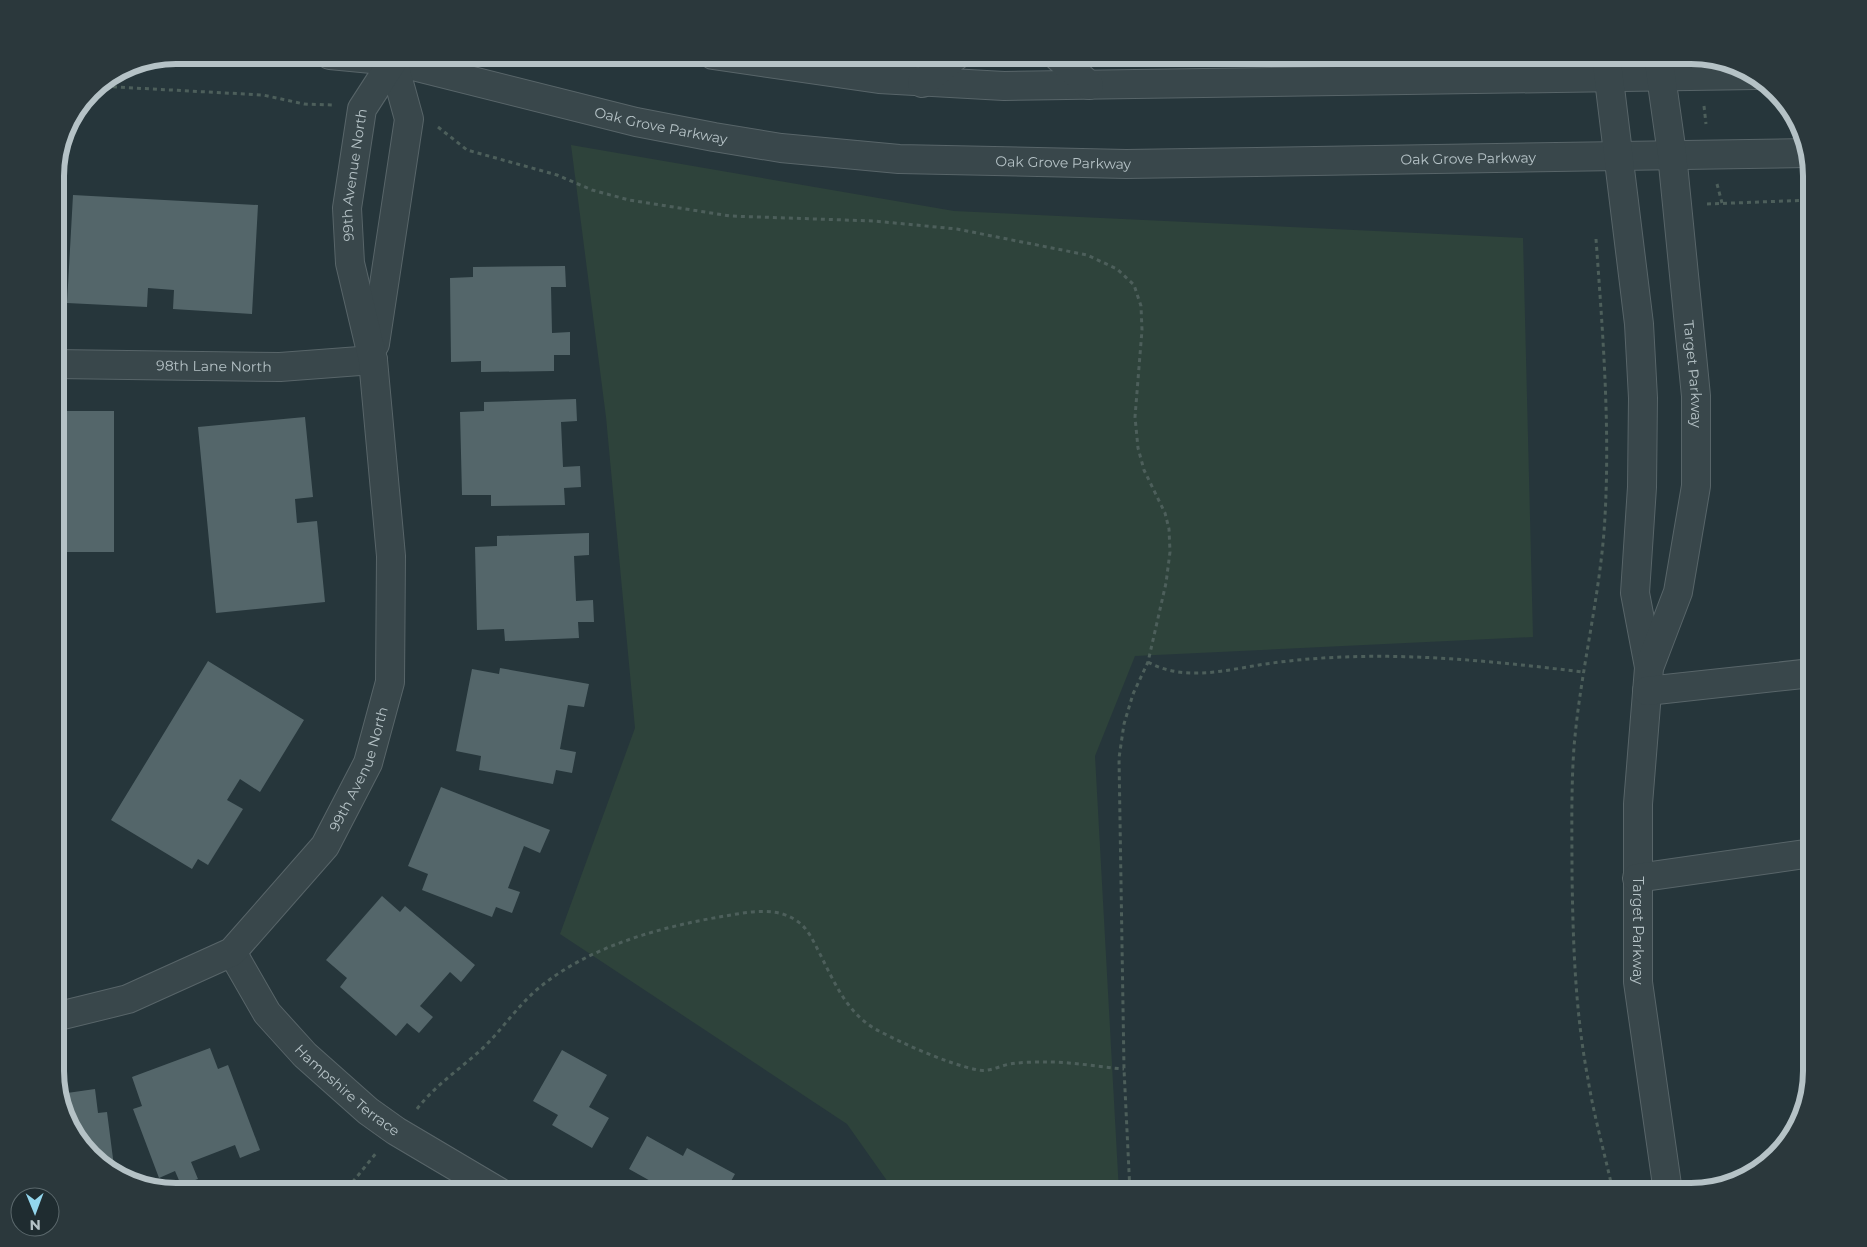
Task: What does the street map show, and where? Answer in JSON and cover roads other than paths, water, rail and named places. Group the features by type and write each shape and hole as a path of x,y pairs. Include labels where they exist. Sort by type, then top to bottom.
{"street":[{"name":"99th Avenue North","path":"64,1014 128,999 232,952 326,846 368,763 390,682 391,556 373,360 350,263 347,208 362,109 389,64"},
{"name":"99th Avenue North","path":"373,360 409,119 395,64"},
{"name":"Oak Grove Parkway","path":"416,64 636,122 781,148 898,159 1126,164 1800,153"},
{"path":"766,64 922,83 1004,86 1089,85 1607,65 1660,65 1736,73"},
{"path":"922,83 946,64"},
{"path":"1066,64 1089,85"},
{"name":"Target Parkway","path":"1607,65 1639,324 1643,398 1642,487 1635,593 1648,680 1638,804 1638,982 1667,1183"},
{"name":"Target Parkway","path":"1648,680 1678,592 1696,486 1696,396 1672,154 1660,65"},
{"name":"98th Lane North","path":"64,364 280,367 373,360"},
{"path":"1648,680 1803,673"},
{"path":"1637,878 1803,854"},
{"name":"Hampshire Terrace","path":"232,952 267,1013 305,1054 368,1112 396,1131 484,1183"}]}
